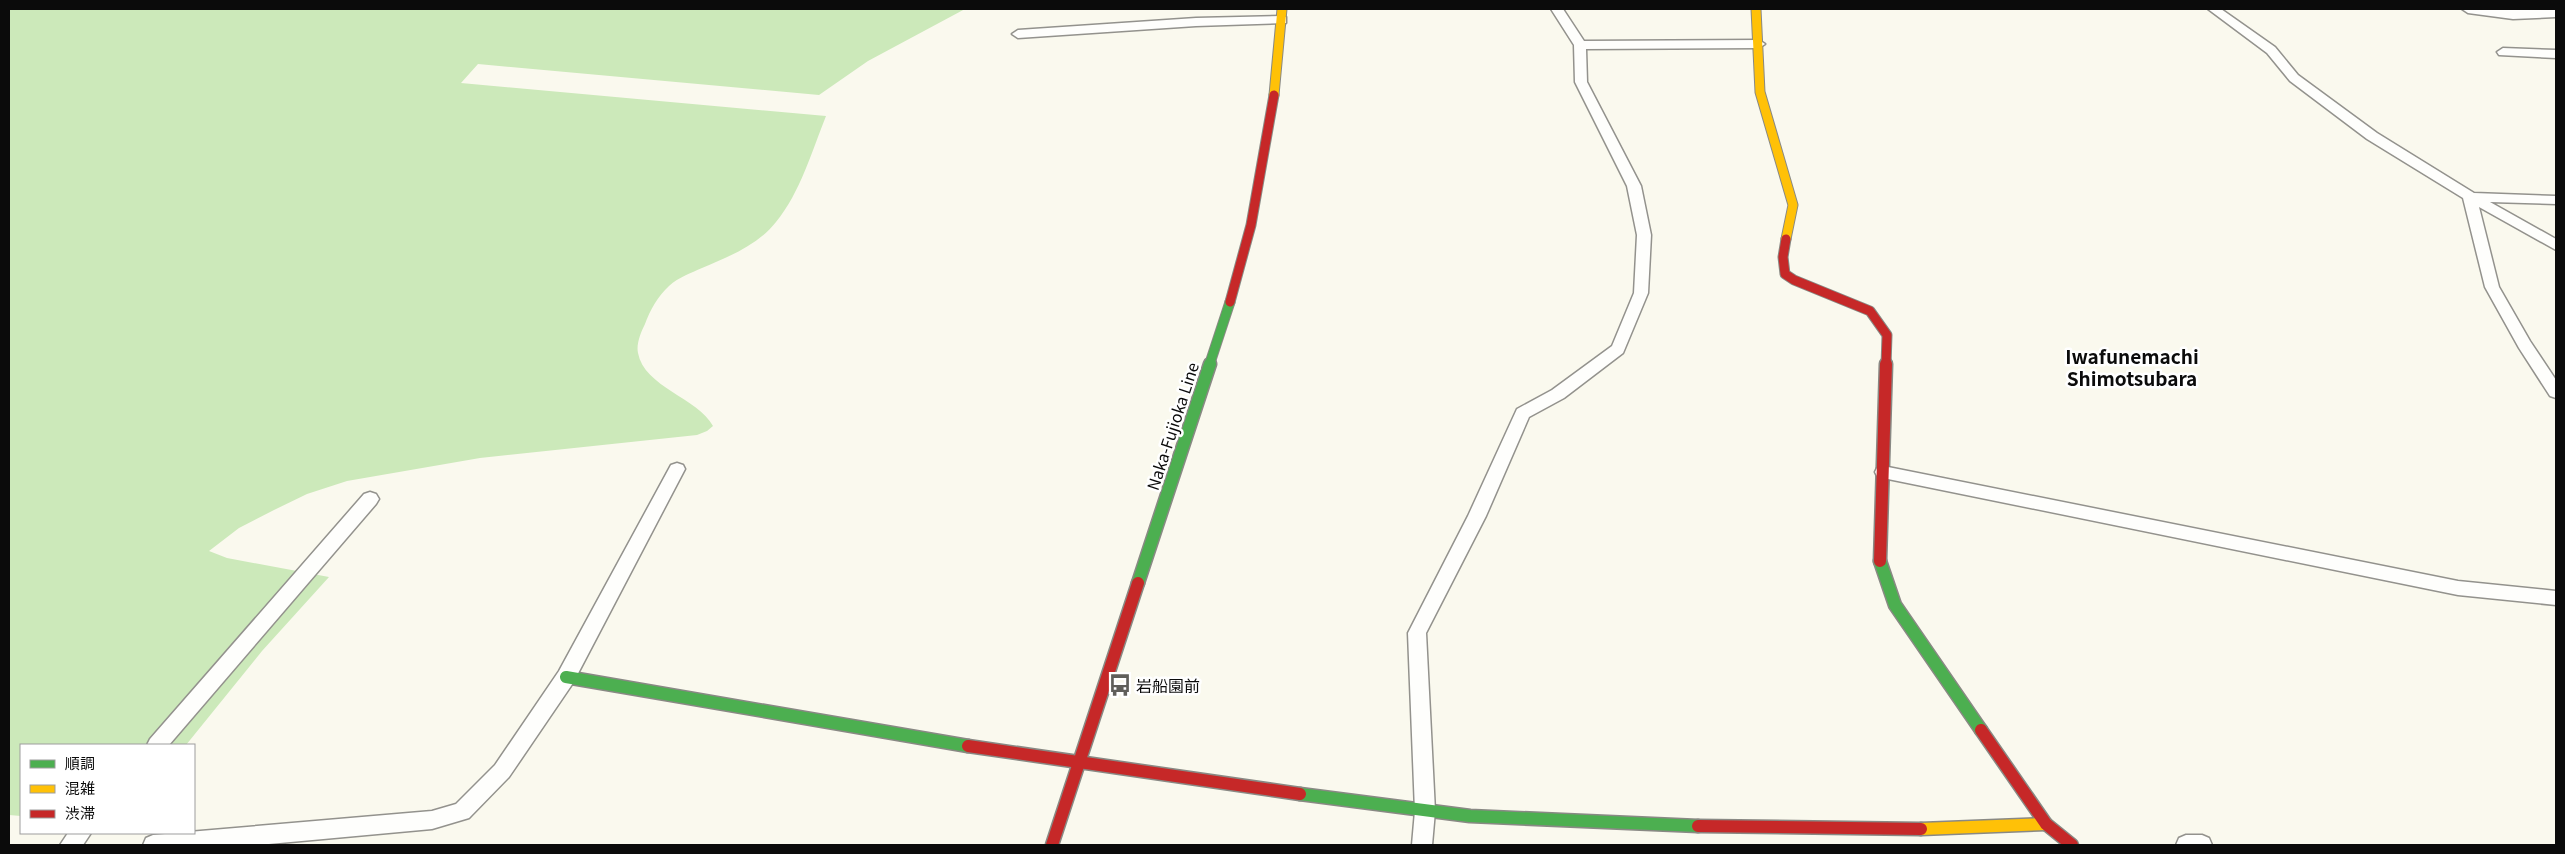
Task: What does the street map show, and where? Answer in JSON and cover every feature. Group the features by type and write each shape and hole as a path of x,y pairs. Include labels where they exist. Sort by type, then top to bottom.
{"street":[{"path":"1422,845 1425,812 1417,633 1477,516 1523,413 1558,394 1618,349 1642,294 1644,235 1634,186 1581,82 1580,45 1557,9"},
{"path":"1756,9 1760,92 1793,205 1783,257 1785,274 1794,280 1870,311 1887,335 1880,563 1895,606 2046,824 2072,845"},
{"path":"2214,9 2271,50 2294,78 2372,136 2469,196 2556,245"},
{"path":"2468,9 2513,15 2556,14"},
{"path":"1018,34 1282,14"},
{"name":"Naka-Fujioka Line","path":"1052,845 1242,266 1262,180 1282,14"},
{"path":"1580,45 1759,44"},
{"path":"2503,52 2556,54"},
{"path":"2469,196 2556,200"},
{"path":"2469,196 2492,287 2524,344 2556,392"},
{"path":"153,845 432,820 462,811 502,771 566,676 677,469"},
{"path":"1883,472 2458,588 2556,598"},
{"path":"158,744 370,499"},
{"path":"566,676 852,728 1080,763 1425,812 1811,831 1964,830 2046,824"},
{"path":"70,845 79,834"},
{"path":"2186,845 2202,845"}],"green space":[{"path":"9,9 965,9 868,61 819,95 478,64 461,83 826,116 799,185 776,222 752,244 742,250 685,276 669,286 661,294 640,334 638,353 642,365 660,384 706,416 713,426 697,435 480,458 347,481 307,494 239,528 209,551 227,558 329,577 262,651 187,744 20,744 20,816 9,815"}],"traffic: fast":[{"path":"1138,583 1230,302"},
{"path":"1880,561 1895,605 1981,730"},
{"path":"566,677 968,746"},
{"path":"1300,794 1470,816 1698,826"}],"traffic: slow":[{"path":"1274,95 1282,9"},
{"path":"1756,9 1760,92 1793,205 1786,239"},
{"path":"1921,829 2046,824"}],"traffic: jam":[{"path":"1230,302 1251,225 1262,173 1274,95"},
{"path":"1786,239 1783,257 1785,274 1794,280 1870,311 1887,335 1880,561"},
{"path":"1052,845 1138,583"},
{"path":"1981,730 2046,824 2072,845"},
{"path":"968,746 1300,794"},
{"path":"1698,826 1921,829"}],"place":[{"name":"岩船園前","path":"1120,685"}],"district":[{"name":"Iwafunemachi Shimotsubara","path":"2132,366"}]}
